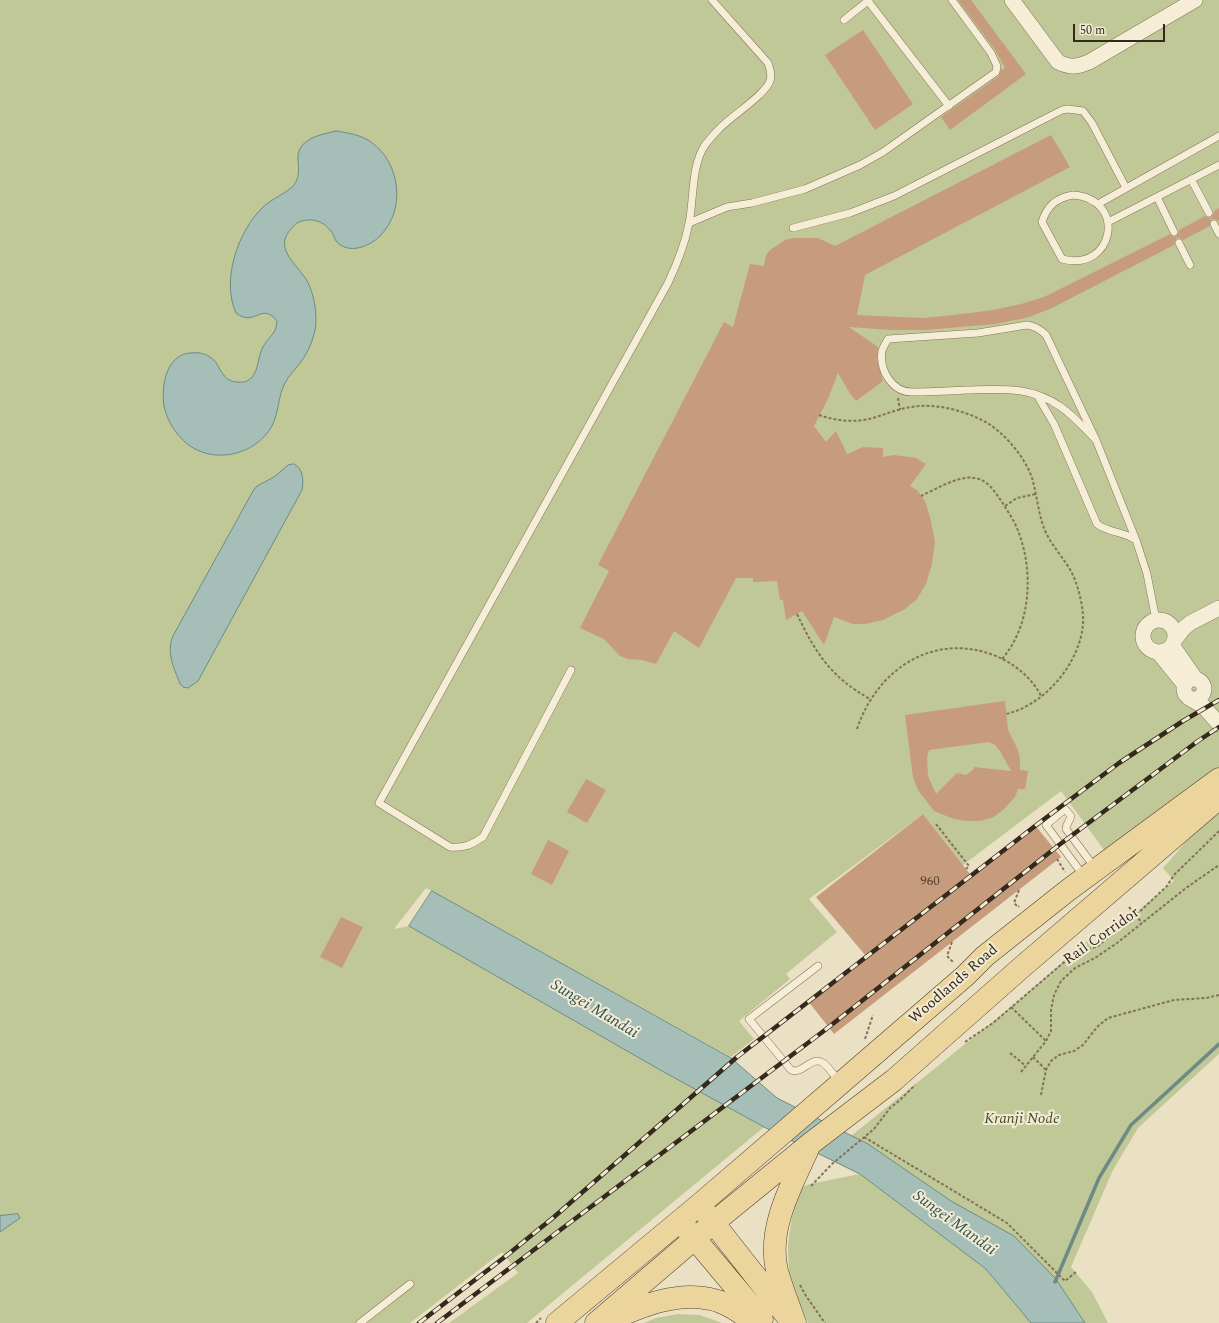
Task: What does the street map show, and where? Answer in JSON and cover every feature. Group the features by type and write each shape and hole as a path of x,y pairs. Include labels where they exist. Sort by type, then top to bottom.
{"main road":[{"name":"Woodlands Road","path":"557,1323 679,1220 699,1205 965,976 985,956 1090,873 1219,779"},
{"name":"Woodlands Road","path":"596,1323 713,1222 810,1144 894,1080 1022,967 1219,798"},
{"path":"861,1066 862,1077 867,1084 877,1085 894,1080"},
{"path":"794,1323 777,1270 775,1254 776,1235 786,1198 810,1144"},
{"path":"699,1205 794,1323"},
{"path":"679,1220 766,1323"},
{"path":"602,1323 652,1303 697,1297 710,1299 734,1308 756,1323"}],"street":[{"path":"1012,0 1058,62 1068,66 1078,66 1089,62 1195,0"},
{"path":"1158,652 1163,651 1173,643 1183,629 1190,623 1219,608"},
{"path":"1162,621 1173,628 1173,643 1189,687"},
{"path":"1190,623 1183,624 1162,621 1148,624 1142,637 1149,649 1158,652 1189,687 1204,698 1219,724"},
{"path":"1189,687 1202,681 1204,684 1204,698"}],"lane":[{"path":"572,670 483,837 472,845 459,848 450,847 379,803 655,309 677,263 689,223 695,177 704,146 719,129 759,95 767,87 770,81 771,73 768,64 712,0"},
{"path":"844,20 868,0 949,106"},
{"path":"689,223 727,207 752,203 805,189 860,165 884,152 996,72 997,66 991,53 952,0"},
{"path":"793,228 850,213 894,196 1062,110 1068,109 1083,111 1089,119 1126,188"},
{"path":"1098,204 1219,136"},
{"path":"1108,222 1219,165"},
{"path":"1191,179 1209,213"},
{"path":"1073,195 1082,195 1091,198 1098,204 1106,215 1108,222 1107,239 1096,254 1088,259 1071,262 1062,259 1042,222 1044,214 1049,206 1064,196 1073,195"},
{"path":"1157,197 1174,232"},
{"path":"1214,224 1219,234"},
{"path":"1179,243 1190,264"},
{"path":"1096,440 1062,407 1037,394 1004,388 906,392 899,390 888,379 881,363 882,349 888,339 978,333 1033,325 1040,329 1046,335 1096,440 1136,540 1162,621"},
{"path":"1037,394 1054,424 1097,524 1106,529 1130,536 1136,540"},
{"path":"1065,809 1071,816 1066,829 1090,873 1046,825 1065,809"},
{"path":"818,966 749,1019 791,1070 795,1072 810,1063 816,1061 822,1062 841,1083"},
{"path":"360,1323 410,1284"}],"path":[{"path":"819,416 840,420 857,421 912,407 950,408 965,412 986,422 1004,436 1018,452 1031,477 1045,530 1049,539 1069,567 1075,580 1083,625 1069,666 1049,690 1027,707 1006,714"},
{"path":"921,496 953,481 975,477 983,480 993,489 1017,527 1022,544 1028,578 1026,603 1020,628 1009,651 1002,659"},
{"path":"1004,506 1017,498 1036,494"},
{"path":"797,614 819,656 830,669 854,690 870,699"},
{"path":"857,729 870,699 886,678 908,662 931,652 949,648 964,648 988,653 1002,659 1034,682 1041,696"},
{"path":"936,824 969,866 966,869"},
{"path":"964,1043 993,1023 1070,957 1098,946 1136,915 1167,886 1174,875 1219,831"},
{"path":"1057,859 1061,866"},
{"name":"Rail Corridor","path":"1021,1072 1046,1041 1051,1031 1051,1010 1054,995 1061,981 1075,968 1112,947 1186,888 1219,865"},
{"path":"1169,878 1174,875"},
{"path":"1014,903 1019,890"},
{"path":"1129,907 1142,923"},
{"path":"952,942 947,956 965,976"},
{"path":"1040,1095 1046,1070 1051,1061 1059,1055 1074,1051 1083,1045 1098,1026 1108,1018 1174,1000 1206,998 1219,995"},
{"path":"1011,1007 1046,1041"},
{"path":"862,1042 866,1038 873,1015"},
{"path":"1010,1053 1026,1066"},
{"path":"1033,1057 1046,1070"},
{"path":"809,1189 832,1164 874,1129 890,1108 909,1092 919,1081"},
{"path":"864,1137 1007,1223 1065,1281 1076,1272"},
{"path":"799,1282 806,1296 825,1323"}],"green space":[{"path":"0,0 1219,0 1219,770 1104,850 1061,791 963,865 923,814 809,899 837,932 786,974 790,979 739,1021 754,1039 731,1057 426,888 394,929 409,926 662,1071 764,1127 527,1323 449,1323 518,1273 502,1252 410,1323 0,1323"},
{"name":"Kranji Node","path":"1219,812 1219,1054 1138,1128 1113,1170 1071,1267 1092,1292 1108,1323 1085,1323 1078,1311 951,1201 868,1144 851,1136 1011,1007 1087,941 1093,948 1174,881 1163,868 1204,821"},
{"path":"860,1174 986,1269 1031,1323 808,1323 789,1277 788,1245 793,1210 799,1188 810,1184"},
{"path":"678,1314 700,1315 722,1323 644,1323 656,1318"}],"water":[{"path":"336,131 355,135 371,142 381,151 389,162 394,174 396,187 394,213 380,236 370,243 358,248 346,248 341,245 336,241 332,232 327,227 315,220 306,220 297,223 290,230 285,239 286,251 293,263 306,279 311,289 314,303 316,326 309,349 288,377 281,393 272,426 264,437 254,445 242,451 229,454 216,455 191,447 172,427 164,406 163,390 170,365 175,359 182,355 200,353 213,359 224,376 231,381 245,382 254,375 260,353 275,330 277,321 267,313 248,318 236,313 230,286 234,257 239,243 253,218 262,208 287,191 296,182 298,174 298,154 305,143 316,136"},
{"path":"294,464 299,468 302,475 302,490 198,681 188,688 183,687 180,684 171,659 170,647 174,634 253,491 257,486 274,477 288,465"},
{"name":"Sungei Mandai","path":"432,891 731,1058 777,1098 868,1144 951,1201 1014,1236 1056,1279 1085,1323 1031,1323 986,1269 860,1174 764,1127 662,1071 409,926"},
{"path":"18,1214 20,1218 0,1232 0,1216"}],"building":[{"path":"958,0 971,0 1026,74 950,130 941,117 999,76 1001,70 1005,68 995,50"},
{"path":"863,30 913,104 875,130 825,55"},
{"path":"1051,135 1070,167 865,275 857,315 923,318 993,310 1021,304 1044,297 1170,234 1173,237 1177,236 1179,230 1205,216 1211,218 1214,211 1219,208 1219,221 1212,219 1210,226 1183,240 1177,238 1174,245 1050,309 1026,318 995,324 925,330 891,330 849,327 878,347 877,359 883,381 856,401 838,373 828,399 814,426 826,442 836,431 847,454 863,447 883,448 883,457 894,455 916,458 926,464 910,486 917,490 925,501 935,541 932,564 926,584 917,599 905,609 883,620 865,624 853,624 834,617 824,645 802,611 786,620 783,600 780,600 777,581 753,582 753,578 736,578 699,648 674,631 656,664 620,656 604,639 580,628 609,571 598,565 724,322 733,327 750,264 764,266 766,255 770,250 785,240 794,238 818,238 835,246"},
{"path":"1005,701 1008,730 1018,750 1020,770 1028,771 1025,789 1018,789 1015,797 994,817 980,821 954,819 934,811 918,790 913,777 905,715","holes":["989,742 995,745 1011,771 974,767 973,770 966,775 957,773 936,794 928,776 927,757 929,750"]},
{"path":"586,779 606,790 587,823 567,812"},
{"path":"923,814 970,874 1034,824 1061,857 834,1034 808,1001 866,956 816,897"},
{"path":"548,840 569,851 552,885 531,874"},
{"path":"341,917 363,927 342,968 320,957"}],"waterway":[{"path":"1055,1282 1099,1178 1131,1125 1219,1044"}],"railway":[{"path":"419,1323 554,1217 737,1057 1039,823 1119,763 1183,721 1219,700"},
{"path":"437,1323 825,1030 1059,845 1219,727"}]}
